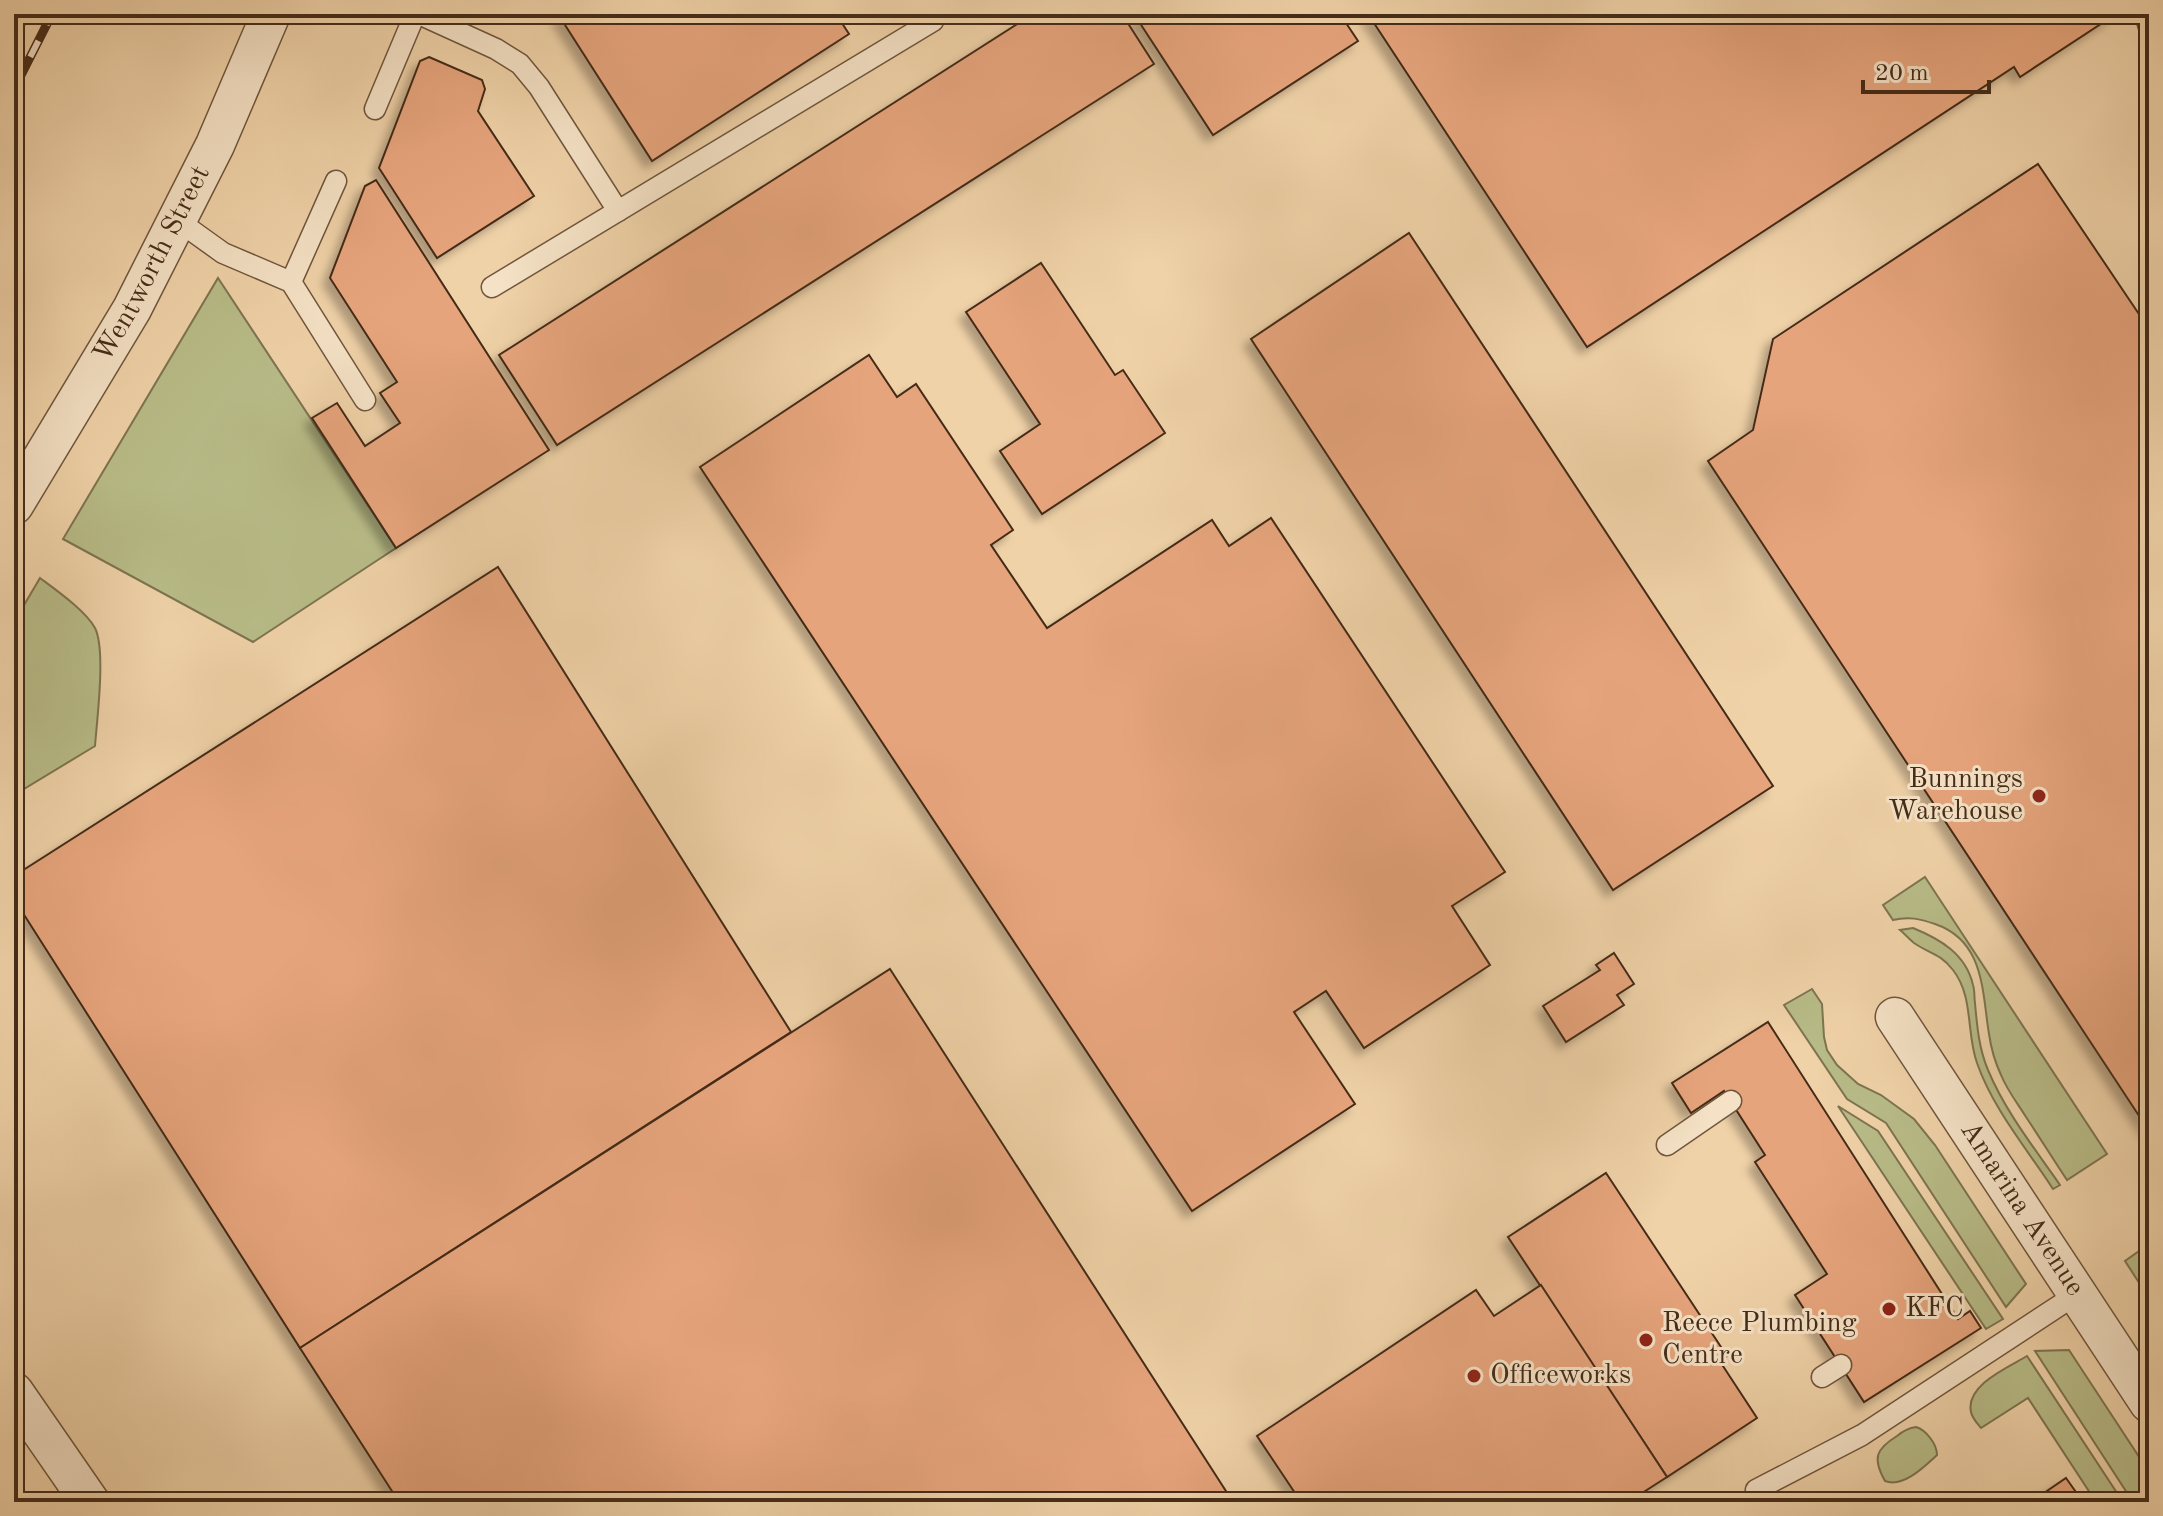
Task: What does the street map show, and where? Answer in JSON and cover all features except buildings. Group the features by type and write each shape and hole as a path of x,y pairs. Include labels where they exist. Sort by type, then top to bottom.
{"street":[{"name":"Wentworth Street","path":"14,505 132,309 215,145 271,14"},
{"name":"Amarina Avenue","path":"1895,1017 2149,1403"},
{"path":"14,1392 90,1502"}],"lane":[{"path":"375,109 417,14 496,49 520,64 539,87 618,211"},
{"path":"2145,14 2149,27"},
{"path":"492,287 935,16"},
{"path":"291,282 336,181"},
{"path":"177,220 223,253 291,282 365,400"},
{"path":"1667,1145 1731,1101"},
{"path":"1756,1490 1862,1435 2077,1294"},
{"path":"1822,1377 1841,1365"}],"green space":[{"path":"218,278 396,548 253,642 63,539"},
{"path":"40,578 78,608 95,628 100,668 95,746 14,795 14,622"},
{"path":"1925,877 2107,1154 2067,1180 2009,1091 1999,1070 1991,1044 1978,970 1964,942 1951,932 1919,919 1893,920 1883,905"},
{"path":"1913,928 1950,949 1970,974 1982,1054 1988,1070 2012,1115 2060,1185 2053,1189 2001,1113 1984,1080 1974,1051 1967,1003 1960,981 1943,960 1914,943 1900,930"},
{"path":"1812,989 1822,1004 1827,1050 1837,1065 1858,1084 1881,1095 1914,1119 1935,1145 2026,1284 2006,1307 1886,1123 1847,1099 1784,1005"},
{"path":"1838,1106 1878,1131 2003,1319 1986,1329"},
{"path":"2149,1244 2149,1298 2125,1261"},
{"path":"2069,1350 2149,1472 2149,1502 2133,1502 2035,1351"},
{"path":"2027,1356 2123,1502 2096,1502 2028,1398 1981,1428 1974,1418 1971,1402 1981,1385"},
{"path":"1916,1427 1930,1438 1937,1455 1906,1479 1885,1481 1878,1466 1878,1455 1890,1441"}],"railway":[{"path":"14,38 26,14"},
{"path":"14,89 52,14"}],"place":[{"name":"Bunnings Warehouse","path":"2039,796"},
{"name":"KFC","path":"1889,1309"},
{"name":"Reece Plumbing Centre","path":"1646,1340"},
{"name":"Officeworks","path":"1474,1376"}]}
